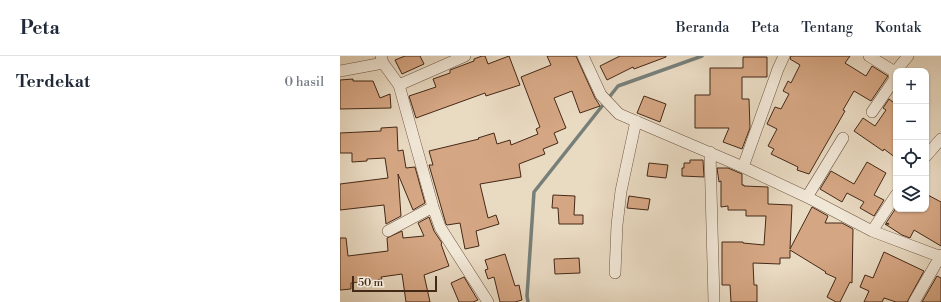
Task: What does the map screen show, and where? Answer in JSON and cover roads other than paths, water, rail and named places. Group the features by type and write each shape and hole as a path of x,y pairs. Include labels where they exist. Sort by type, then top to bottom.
{"street":[{"path":"399,85 465,56"},
{"path":"583,56 601,96 619,114 743,167 807,197 872,232 941,256 914,302"},
{"path":"743,167 784,56"},
{"path":"869,56 893,71"},
{"path":"898,68 908,56"},
{"path":"340,71 382,59 399,85 440,227 488,302"},
{"path":"872,112 893,81"},
{"path":"615,273 617,225 621,191 636,121"},
{"path":"807,197 843,138"},
{"path":"929,153 941,139"},
{"path":"710,152 714,302"},
{"path":"872,232 893,200"},
{"path":"388,230 433,207"}],"waterway":[{"path":"528,302 527,296 534,192 618,86 702,56"}]}
